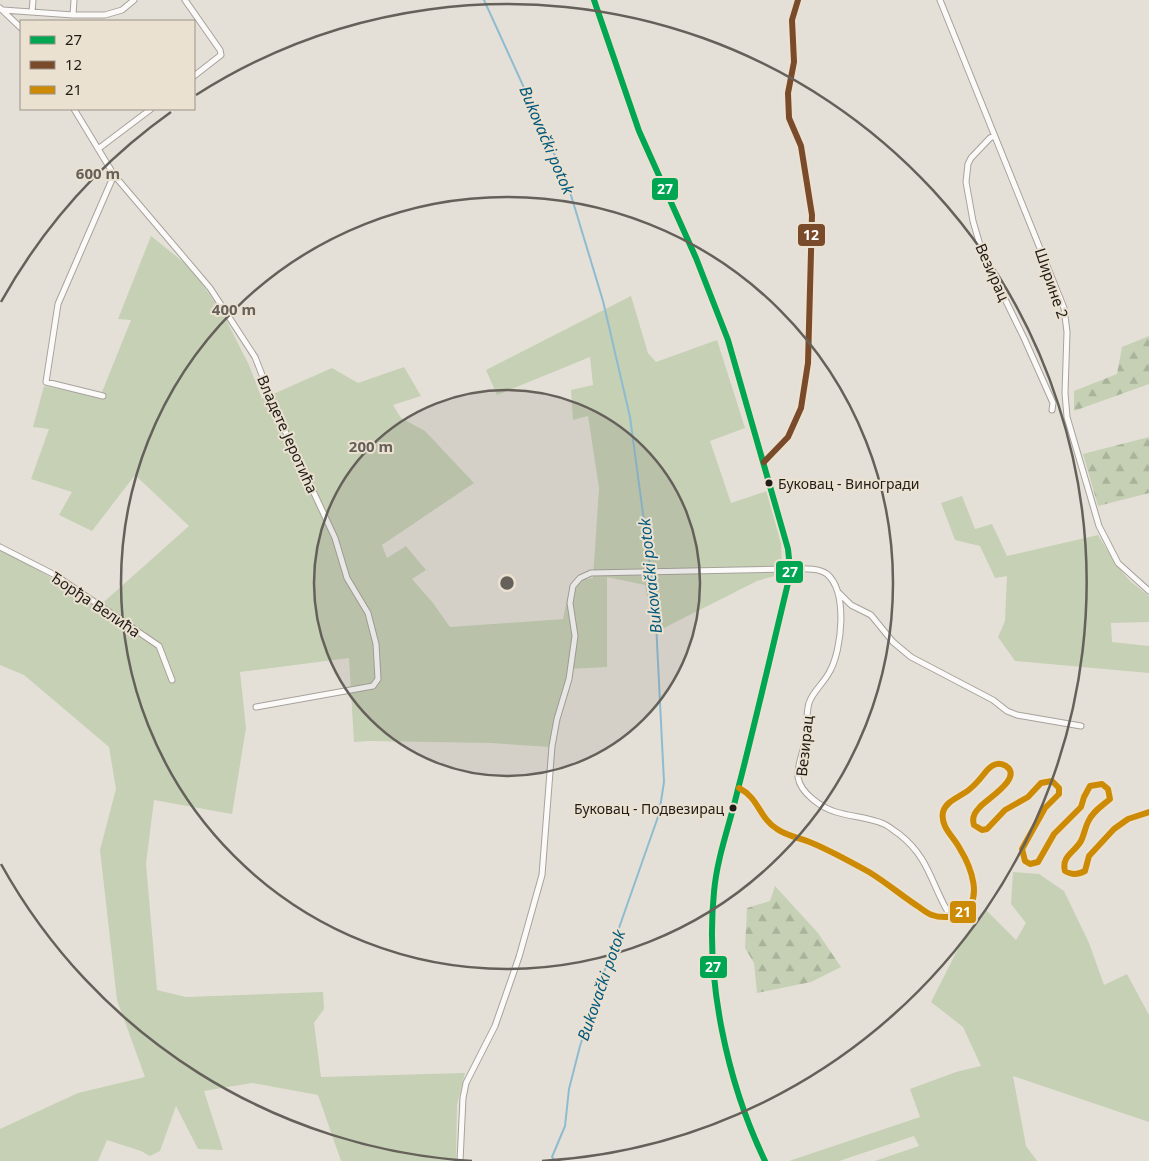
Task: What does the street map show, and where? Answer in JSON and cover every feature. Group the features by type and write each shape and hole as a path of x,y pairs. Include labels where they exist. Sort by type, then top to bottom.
{"street":[{"path":"32,12 33,0"},
{"path":"73,15 74,0"},
{"path":"2,9 97,16 113,14 122,10 134,0"},
{"path":"184,0 220,50 221,55 195,75"},
{"path":"594,0 641,136 712,297 728,341 786,536 790,569 739,788 723,844 712,909 713,961 723,1032 730,1064 752,1131 765,1161"},
{"path":"764,462 788,437 801,408 808,363 812,215 800,146 789,118 788,93 794,62 792,20 798,0"},
{"name":"Ширине 2","path":"940,0 1064,308 1067,332 1065,393 1067,416 1099,526 1118,563 1149,591"},
{"path":"2,9 20,27"},
{"name":"Владете Јеротића","path":"75,110 114,175 210,288 255,357 278,416 335,538 347,578 368,613 373,628 378,679 373,686 256,707"},
{"path":"98,149 150,110"},
{"name":"Везирац","path":"994,136 971,158 968,164 966,182 973,221 982,252 1053,403 1052,410"},
{"path":"103,396 46,382 58,304 114,175"},
{"name":"Ђорђа Велића","path":"0,547 56,575 159,646 172,680"},
{"path":"460,1161 463,1098 466,1083 495,1026 519,957 542,875 552,746 556,719 569,679 575,636 570,604 573,586 580,578 591,573 790,569 808,569 827,574 839,593 851,604 871,616 893,642 911,657 993,700 1006,711 1017,715 1081,726"},
{"name":"Везирац","path":"839,593 840,645 830,673 810,702 798,780 803,789 817,802 835,812 865,817 885,824 912,844 931,873 950,917"},
{"path":"739,788 748,793 769,823 776,829 812,844 870,873 933,916 950,917 959,915 966,910 972,904 974,894 969,865 960,848 946,829 943,816 944,810 952,801 970,790 993,765 1000,763 1005,765 1009,768 1010,774 1006,785 979,808 974,815 974,825 982,830 987,829 1005,810 1028,797 1041,783 1052,782 1059,788 1059,794 1045,808 1022,849 1025,861 1030,864 1038,862 1054,834 1081,807 1090,786 1102,784 1108,789 1110,799 1096,810 1089,820 1081,842 1068,854 1063,866 1065,871 1069,873 1078,875 1085,871 1089,856 1114,829 1128,819 1149,812"}],"green space":[{"path":"151,236 192,269 224,316 249,365 262,399 332,368 358,383 404,367 421,396 393,405 401,418 425,431 474,483 382,545 387,558 406,546 426,570 412,579 433,603 450,627 563,619 567,599 580,580 593,578 599,488 588,416 573,420 571,390 593,385 590,357 497,395 486,370 631,296 648,353 656,362 717,340 745,428 710,441 731,503 767,491 781,543 782,574 757,581 654,633 645,585 607,577 607,667 569,669 549,747 491,743 354,742 349,658 240,672 246,728 232,814 154,800 146,864 157,990 186,997 323,992 324,1009 314,1023 321,1077 465,1073 457,1105 456,1161 341,1161 318,1095 252,1083 204,1091 223,1150 198,1149 176,1106 160,1151 150,1156 141,1151 107,1140 98,1161 0,1161 0,1129 78,1093 145,1077 117,1000 100,850 116,789 109,747 24,675 0,665 0,551 50,577 97,608 189,526 135,475 92,531 59,515 72,492 31,479 49,429 33,427 44,386 100,397 131,320 118,319"},
{"path":"1149,336 1149,384 1074,411 1074,391 1117,374 1122,347"},
{"path":"1149,437 1149,493 1098,506 1083,454"},
{"path":"962,496 975,529 992,524 1007,556 1098,535 1117,566 1130,581 1149,596 1149,622 1111,623 1112,642 1149,646 1149,673 1015,661 998,637 1005,621 1007,576 995,578 980,546 955,540 941,503"},
{"path":"1013,872 1039,874 1064,891 1089,943 1104,985 1127,974 1149,1015 1149,1122 1013,1076 1026,1146 1037,1161 875,1161 919,1146 914,1136 839,1161 789,1161 920,1117 910,1089 956,1072 981,1066 963,1027 931,1002 964,937 985,909 1016,940 1026,923 1011,904"},
{"path":"775,886 818,933 841,967 811,982 757,993 754,963 745,948 747,908 770,901"}],"waterway":[{"name":"Bukovački potok","path":"484,0 567,182 603,301 630,417 655,603 664,782 659,814 580,1046 569,1089 565,1126 552,1157 555,1161"}],"transit line":[{"name":"27","path":"594,0 639,131 696,258 728,340 788,549 789,579 718,866 712,926 716,995 722,1030 740,1098 765,1161"},
{"name":"12","path":"764,462 788,437 801,408 808,363 812,215 801,146 789,118 788,93 794,62 792,20 798,0"},
{"name":"21","path":"739,788 751,797 766,819 777,829 819,846 869,872 927,913 943,917 951,917 962,913 969,907 973,900 974,892 968,865 945,827 943,812 948,804 968,791 994,765 1003,764 1006,766 1010,771 1010,776 1002,788 977,810 973,821 974,825 982,830 987,829 1005,810 1028,797 1041,783 1052,781 1059,788 1059,794 1045,808 1022,849 1025,861 1030,864 1038,862 1054,834 1081,807 1090,786 1102,784 1108,789 1110,799 1090,818 1081,841 1065,862 1065,871 1075,874 1085,871 1089,856 1114,829 1128,819 1149,812"}],"place":[{"name":"Буковац - Виногради","path":"769,483"},
{"name":"Буковац - Подвезирац","path":"733,808"}]}
